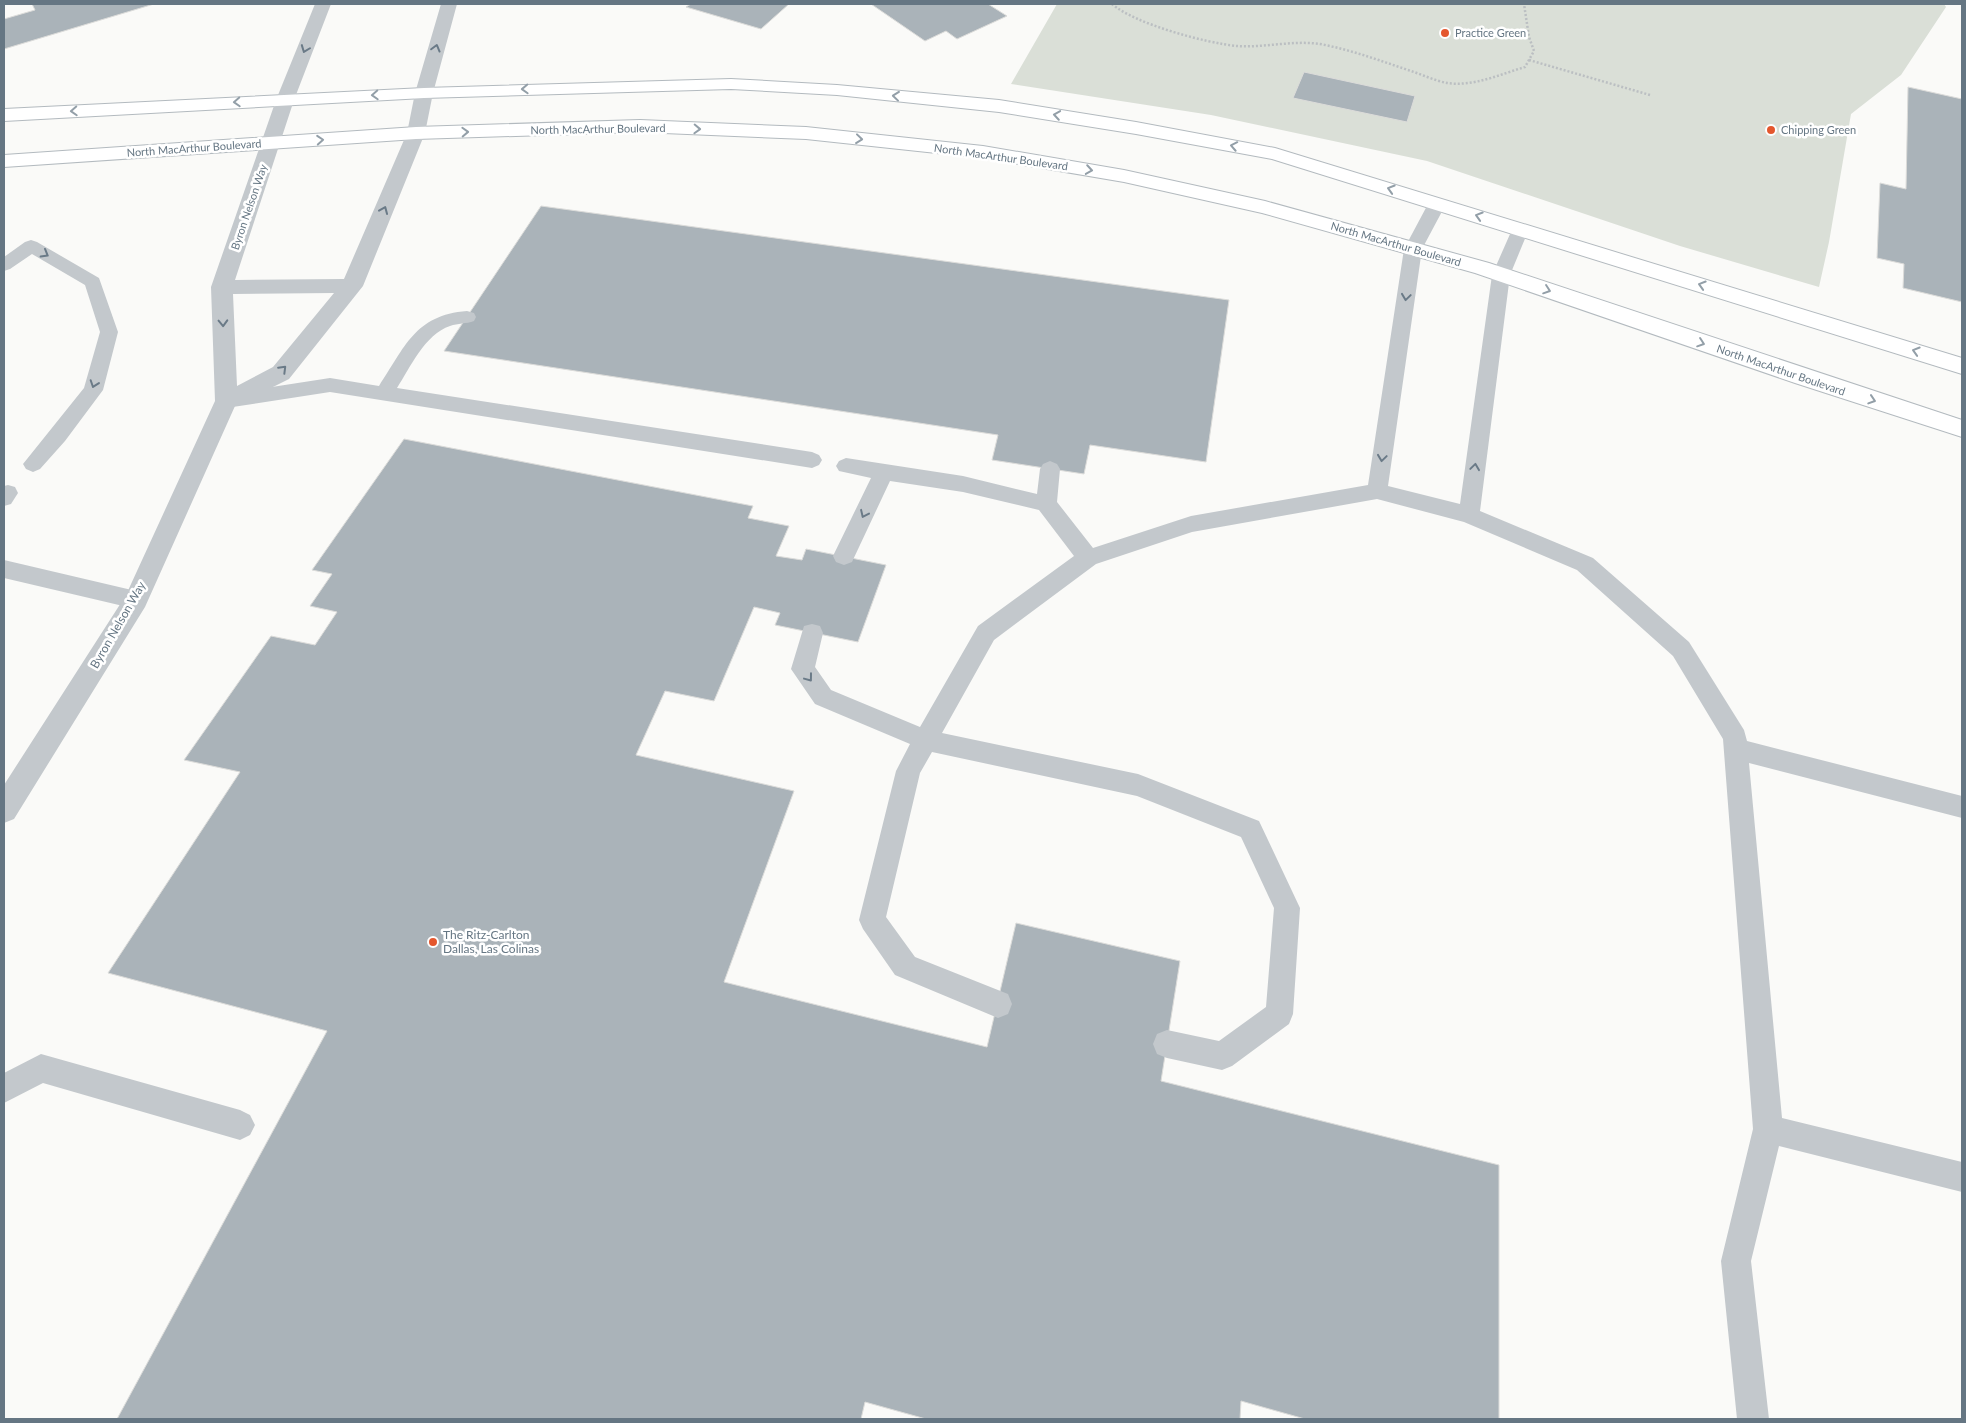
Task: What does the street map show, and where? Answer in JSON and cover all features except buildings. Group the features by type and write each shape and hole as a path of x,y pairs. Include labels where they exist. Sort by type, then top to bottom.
{"main road":[{"path":"4,115 424,93 732,84 837,90 999,106 1136,128 1276,154 1962,366"},
{"name":"North MacArthur Boulevard","path":"4,161 416,133 640,126 806,133 983,152 1124,176 1237,201 1412,249 1501,275 1962,429"}],"street":[{"name":"Byron Nelson Way","path":"4,810 136,600 226,401 222,287 285,100 323,4"},
{"path":"226,401 281,373 352,286 416,133 424,93 449,4"},
{"path":"222,287 352,286"}],"lane":[{"path":"1377,492 1412,249 1437,204"},
{"path":"1469,515 1501,275 1520,229"},
{"path":"4,265 31,246 93,282 109,332 93,390 58,436 33,464"},
{"path":"384,393 404,362 430,329 450,318 467,316"},
{"path":"226,401 330,385 812,460"},
{"path":"846,466 963,484 1046,504 1088,558"},
{"path":"1046,504 1050,469"},
{"path":"844,556 884,471"},
{"path":"998,1004 905,966 872,920 908,771 986,633 1088,558 1191,524 1377,492 1469,515 1585,564 1681,649 1736,737 1768,1129 1736,1261 1752,1419"},
{"path":"4,569 136,600"},
{"path":"812,632 803,669 823,697 926,740 1138,785 1250,829 1287,908 1279,1014 1222,1056 1167,1044"},
{"path":"1736,749 1962,807"},
{"path":"4,1089 41,1068 240,1125"},
{"path":"1768,1129 1962,1177"}],"path":[{"path":"1112,4 1120,11 1149,24 1213,42 1238,46 1291,42 1318,44 1356,52 1447,83 1468,83 1525,66 1534,52 1529,37 1524,4"},
{"path":"1529,60 1650,95"}],"shaded area":[{"path":"1057,4 1944,4 1946,7 1901,75 1851,114 1829,242 1819,287 1680,246 1427,161 1211,115 1011,84"}],"place":[{"name":"Practice Green","path":"1445,33"},
{"name":"Chipping Green","path":"1771,130"},
{"name":"The Ritz-Carlton Dallas, Las Colinas","path":"433,942"}]}
